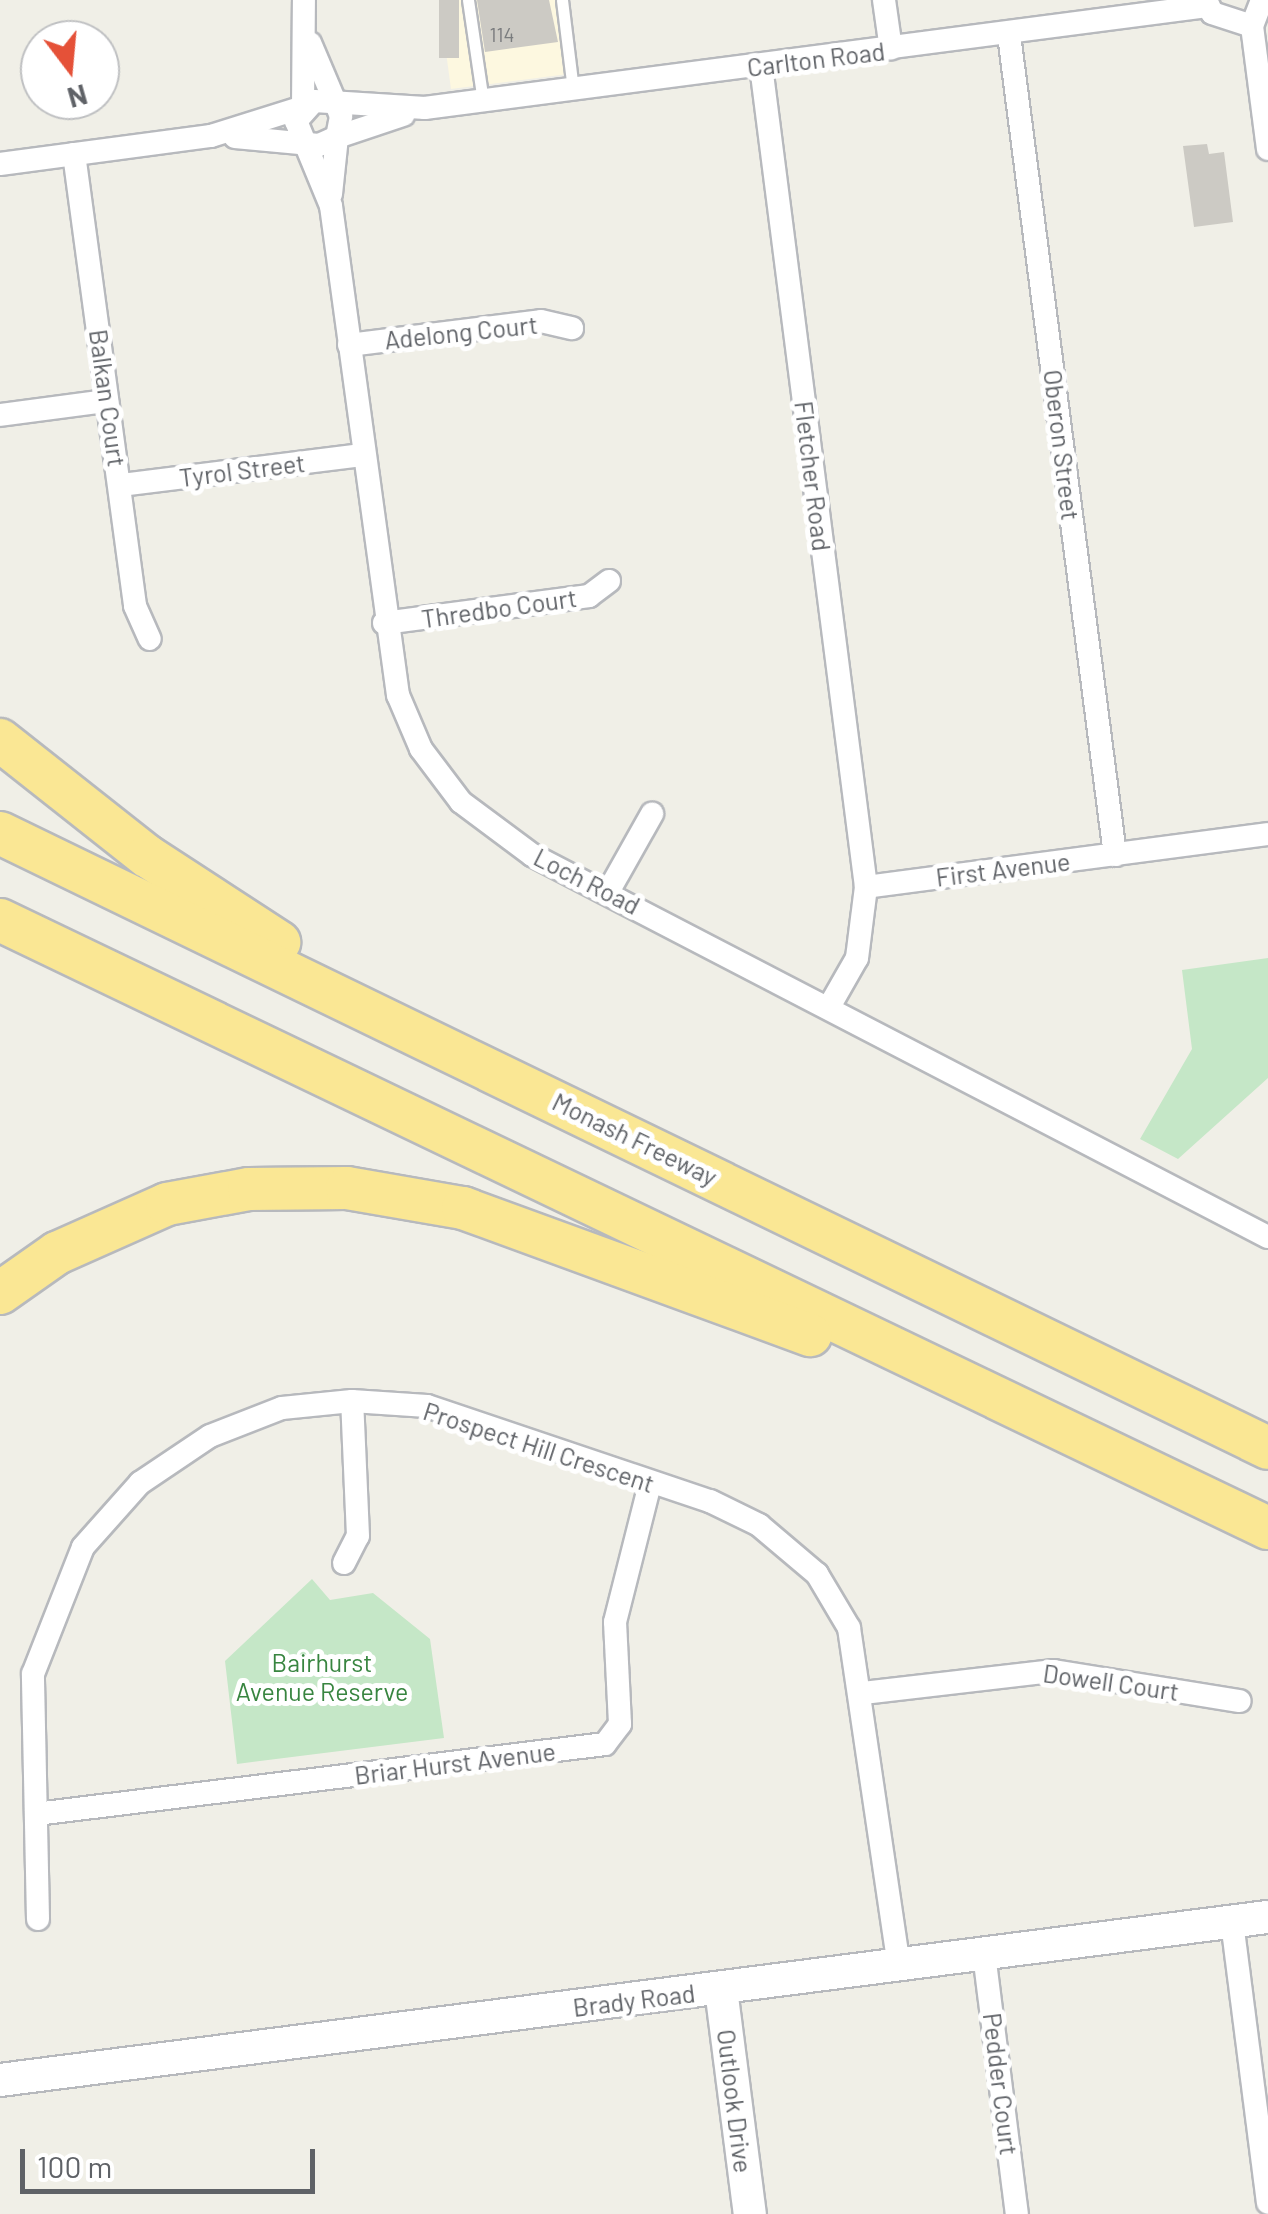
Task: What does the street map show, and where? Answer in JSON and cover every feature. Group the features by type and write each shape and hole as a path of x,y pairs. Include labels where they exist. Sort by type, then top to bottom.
{"highway":[{"path":"0,740 146,856 434,1041"},
{"name":"Monash Freeway","path":"0,833 1268,1448"},
{"path":"0,920 1268,1528"},
{"path":"0,1293 58,1252 167,1204 250,1189 347,1188 464,1208 1058,1426"}],"main road":[{"name":"Brady Road","path":"0,2080 1268,1917"},
{"name":"Outlook Drive","path":"721,1988 750,2214"}],"street":[{"path":"0,164 211,136 302,107 308,39 304,0"},
{"path":"884,0 891,49"},
{"path":"1264,2 1252,26 1268,150"},
{"path":"1207,3 1252,26"},
{"name":"Carlton Road","path":"302,107 426,108 482,102 1009,35 1207,3"},
{"name":"Oberon Street","path":"1009,35 1115,855"},
{"path":"308,39 333,105"},
{"name":"Fletcher Road","path":"760,66 866,887"},
{"name":"Loch Road","path":"330,206 337,136 333,105"},
{"name":"Loch Road","path":"302,107 296,121 330,206 384,623 398,695 421,749 461,802 532,855 1268,1237"},
{"name":"Carlton Road","path":"306,141 337,136 426,108"},
{"path":"211,136 306,141"},
{"name":"Balkan Court","path":"74,154 135,606 150,639"},
{"name":"Adelong Court","path":"349,345 541,320 572,328"},
{"path":"0,415 107,401"},
{"name":"Tyrol Street","path":"121,485 362,455"},
{"name":"Thredbo Court","path":"384,623 589,596 609,581"},
{"path":"608,892 652,814"},
{"name":"First Avenue","path":"866,887 1268,834"},
{"path":"829,1007 857,958 866,887"},
{"path":"344,1563 358,1536 352,1401"},
{"name":"Prospect Hill Crescent","path":"38,1919 33,1674 83,1547 140,1483 210,1436 282,1408 352,1401 427,1406 650,1484 759,1525 817,1574 850,1628 863,1693 899,1966"},
{"name":"Briar Hurst Avenue","path":"36,1814 605,1744 620,1724 615,1622 650,1484"},
{"name":"Dowell Court","path":"863,1693 1054,1670 1240,1701"},
{"path":"1232,1922 1268,2202"},
{"name":"Pedder Court","path":"984,1954 1018,2214"}],"lane":[{"path":"468,0 482,102"},
{"path":"562,0 573,90"}],"shaded area":[{"path":"439,0 567,0 576,73 451,89"}],"green space":[{"path":"1268,958 1268,1078 1178,1159 1140,1139 1192,1049 1182,970"},
{"name":"Bairhurst Avenue Reserve","path":"312,1579 330,1600 373,1593 430,1639 444,1738 237,1764 225,1661"}],"building":[{"path":"439,0 459,0 459,58 439,58"},
{"path":"477,0 549,0 558,42 485,52"},
{"path":"1207,144 1209,154 1224,152 1233,222 1194,227 1183,146"}]}
